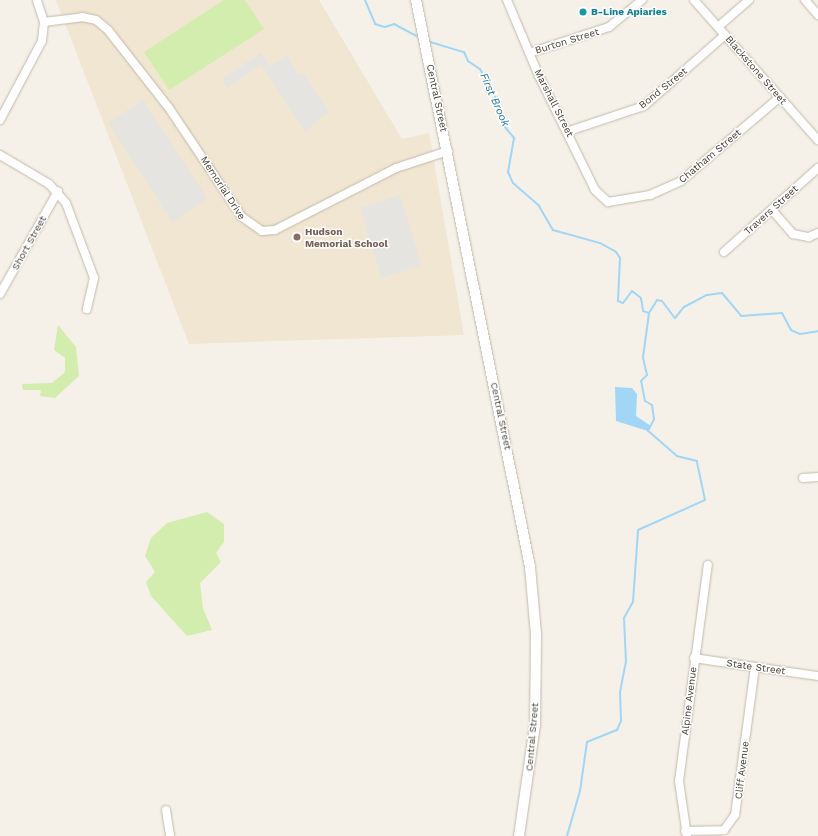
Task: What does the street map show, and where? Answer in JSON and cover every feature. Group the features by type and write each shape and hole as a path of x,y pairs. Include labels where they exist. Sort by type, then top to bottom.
{"street":[{"path":"0,120 38,52 44,22 37,0"},
{"name":"Central Street","path":"416,0 519,504 531,581 536,641 534,725 519,836"},
{"name":"Marshall Street","path":"507,0 529,53 595,190 608,202"},
{"name":"Burton Street","path":"529,53 609,27 642,0"},
{"name":"Blackstone Street","path":"694,0 818,140"},
{"path":"718,27 748,0"},
{"path":"805,0 818,15"},
{"name":"Memorial Drive","path":"44,22 82,17 96,20 108,30 169,108 242,217 262,232 275,230 396,168 448,151"},
{"name":"Bond Street","path":"568,132 644,106 725,35"},
{"name":"Chatham Street","path":"608,202 650,195 681,181 780,97"},
{"path":"0,155 58,191 70,211 92,273 94,287 87,309"},
{"name":"Travers Street","path":"724,252 818,168"},
{"name":"Short Street","path":"0,293 58,191"},
{"path":"772,210 793,234 810,237 818,233"},
{"path":"803,478 818,477"},
{"name":"Alpine Avenue","path":"686,834 679,781 694,658 708,565"},
{"name":"State Street","path":"694,658 818,676"},
{"name":"Cliff Avenue","path":"686,834 724,830 735,815 755,667"},
{"path":"166,810 170,836"}],"shaded area":[{"name":"Hudson Memorial School","path":"56,0 319,0 402,139 429,133 464,335 189,344"},
{"path":"261,53 270,66 288,56 298,75 304,73 329,111 305,132 261,65 227,88 222,79"},
{"path":"143,100 207,199 172,222 108,123"},
{"path":"400,195 422,266 381,278 360,207"}],"green space":[{"path":"224,0 245,0 264,29 169,90 144,52"},
{"path":"58,325 76,347 79,376 55,398 40,396 41,390 23,390 22,384 52,383 65,372 65,358 54,350"},
{"path":"207,512 224,524 224,542 216,553 221,562 200,583 203,608 212,630 187,636 151,596 146,582 155,572 145,556 151,538 167,523"}],"water":[{"path":"615,387 632,388 637,394 636,416 651,426 648,431 616,421"}],"waterway":[{"name":"First Brook","path":"365,0 375,24 385,27 394,24 420,38"},
{"name":"First Brook","path":"427,41 464,52 468,61 480,69 498,102 504,126 514,138 508,172 513,183 539,206 553,230 600,243 616,252 620,258 618,301 623,303 632,291 641,298 643,311 649,313 657,300 662,301 675,318 684,307 707,295 722,293 741,316 782,313 791,330 800,334 818,331"},
{"path":"567,836 580,791 587,742 617,730 621,721 620,692 626,662 624,618 633,602 638,530 705,500 697,461 677,456 648,431 654,419 652,405 645,401 641,381 647,375 643,357 649,313"}],"place":[{"name":"B-Line Apiaries","path":"583,12"},
{"name":"Hudson Memorial School","path":"297,237"}]}
